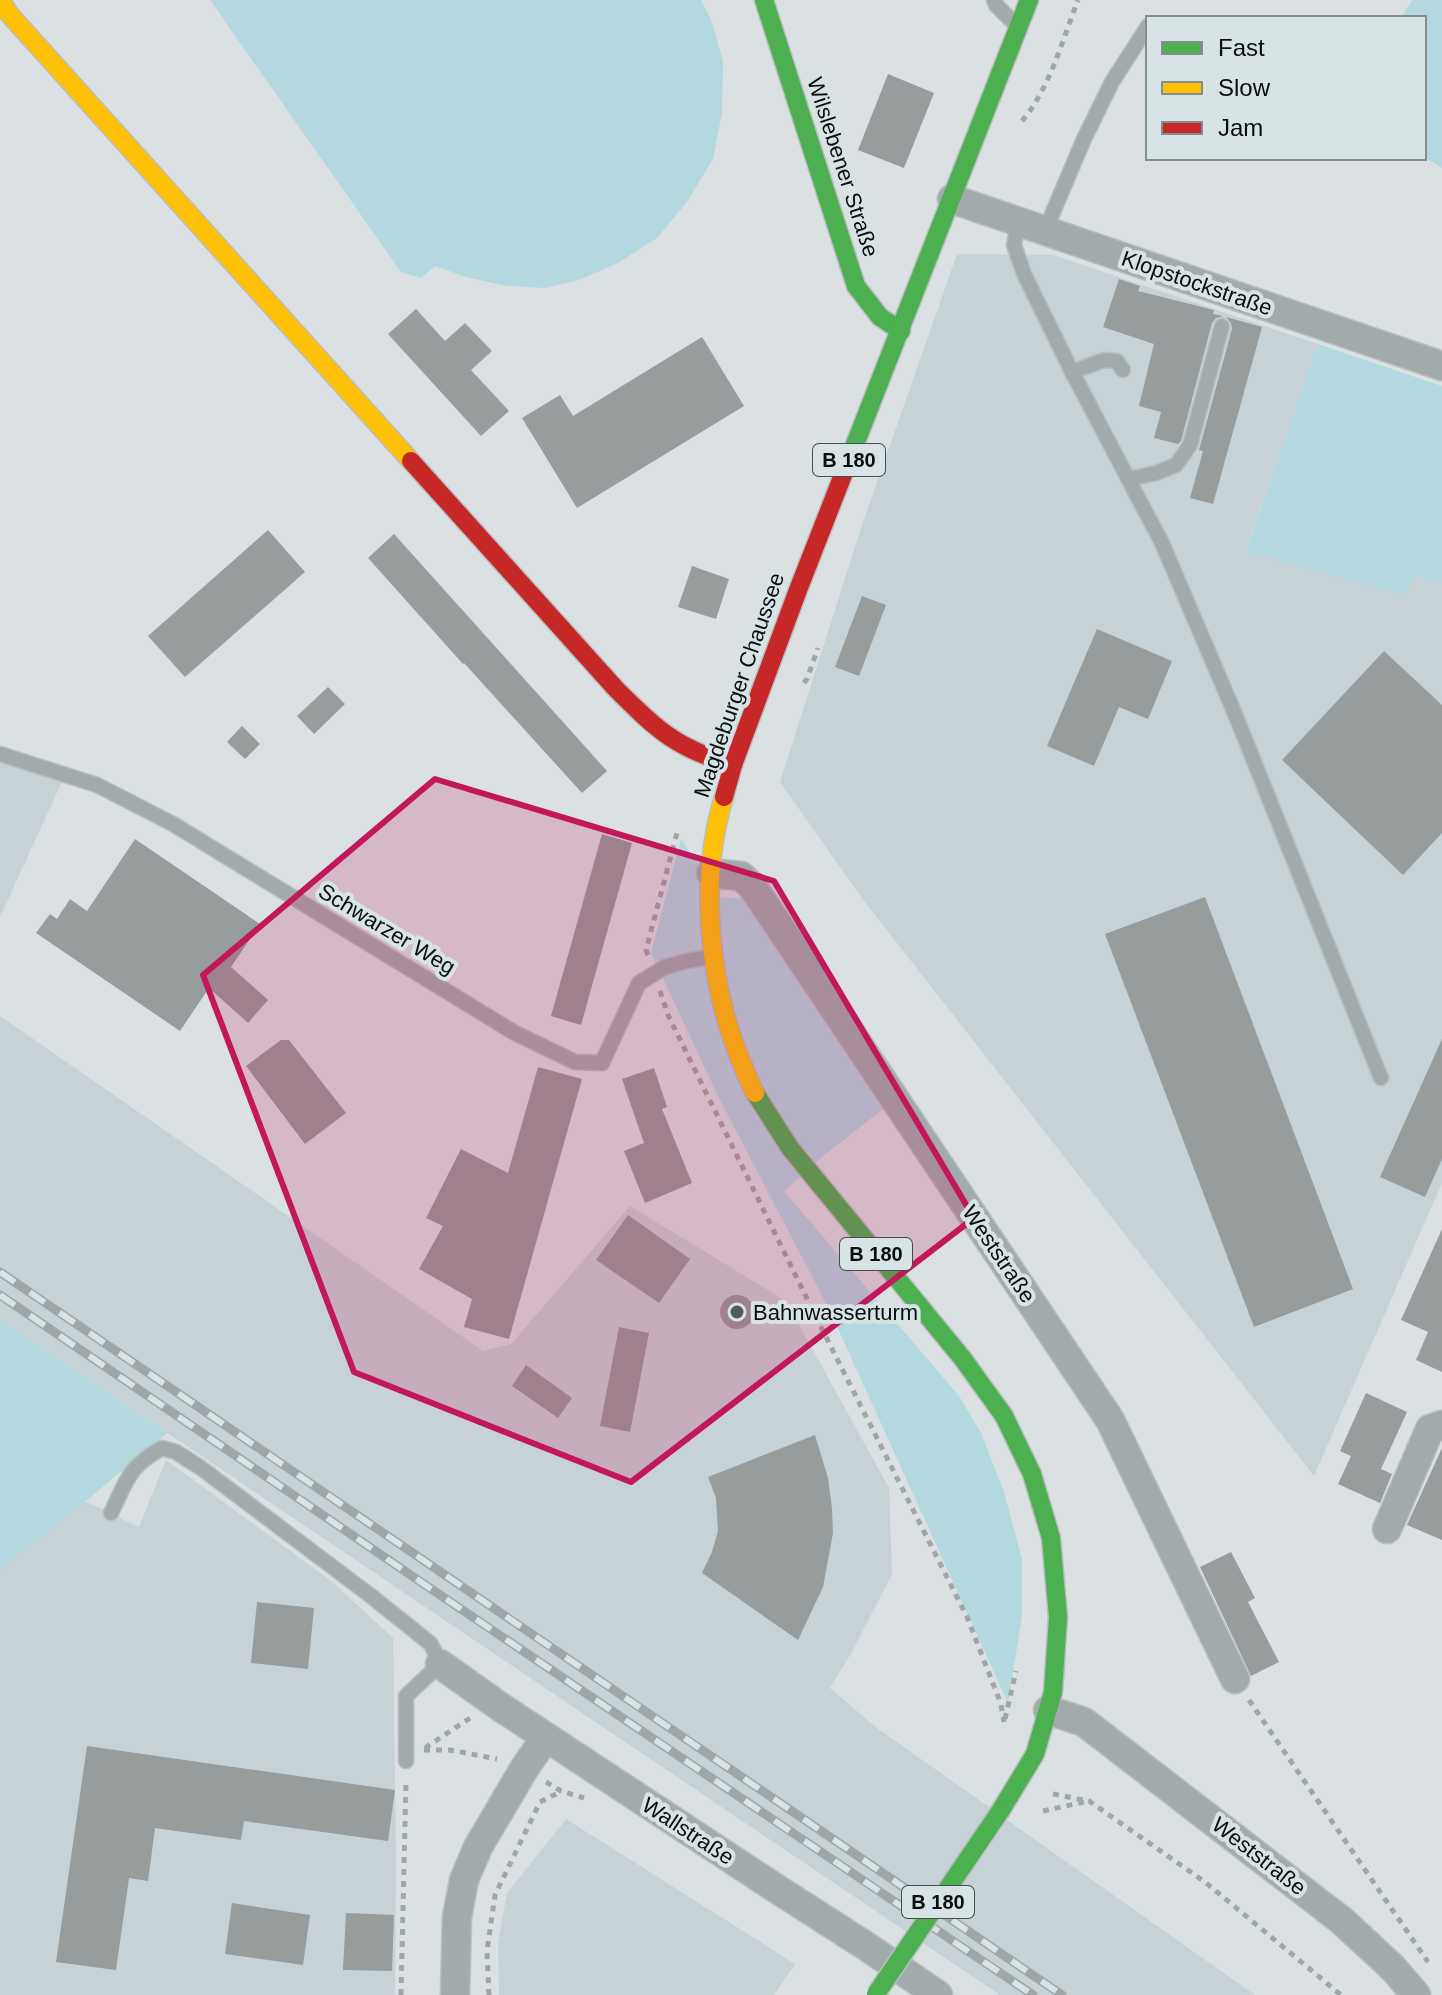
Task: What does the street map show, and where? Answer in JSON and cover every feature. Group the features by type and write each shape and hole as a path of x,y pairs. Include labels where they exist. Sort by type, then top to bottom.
{"main road":[{"path":"0,0 41,50 605,678 672,740 703,756 733,765"},
{"name":"Wilslebener Straße","path":"764,0 856,286 875,315 901,331"},
{"name":"Magdeburger Chaussee","path":"875,1995 1001,1810 1035,1754 1056,1668 1058,1617 1051,1538 1021,1449 1004,1416 963,1359 790,1148 752,1088 720,997 710,911 711,873 718,815 733,765 798,590 1029,0"}],"street":[{"name":"Klopstockstraße","path":"952,199 1442,366"},
{"name":"Weststraße","path":"711,873 741,876 752,886 1110,1420 1235,1679"},
{"path":"1387,1529 1430,1429 1442,1425"},
{"name":"Wallstraße","path":"440,1664 938,1995"},
{"name":"Weststraße","path":"1048,1710 1078,1719 1105,1738 1330,1912 1393,1968 1416,1995"},
{"path":"455,1995 457,1917 464,1880 478,1847 546,1737"}],"lane":[{"path":"994,0 1018,27"},
{"path":"1045,231 1112,82 1146,29"},
{"path":"1018,222 1014,245 1024,274 1162,543 1235,714 1381,1078"},
{"path":"1129,479 1176,465 1190,445 1222,326"},
{"path":"1072,372 1104,360 1117,361 1123,370"},
{"name":"Schwarzer Weg","path":"0,754 97,785 173,824 515,1033 575,1062 602,1063 639,983 654,973"},
{"path":"654,973 686,961 714,957"},
{"path":"111,1513 130,1474 142,1459 162,1448 176,1452 431,1644 440,1664 406,1696 406,1761"}],"path":[{"path":"681,821 646,950 668,1015 967,1617 1001,1704 1004,1722 1018,1665"},
{"path":"1235,1679 1433,1970"},
{"path":"401,1995 406,1761 474,1715 489,1698"},
{"path":"489,1995 487,1951 495,1895 540,1802 561,1791"},
{"path":"1030,1814 1089,1801 1205,1882 1341,1995"}],"highlighted area":[{"path":"435,779 774,881 974,1218 631,1482 354,1372 203,975"}],"shaded area":[{"path":"210,0 701,0 711,19 723,61 722,113 713,159 687,202 657,238 618,263 579,280 545,288 506,286 435,266 421,278 401,272"},
{"path":"1412,0 1442,0 1442,168 1426,158 1426,16 1402,16"},
{"path":"957,254 1053,255 1318,344 1246,550 1415,576 1442,583 1442,1183 1314,1476 864,901 780,782 862,525"},
{"path":"1318,344 1442,386 1442,583 1415,576 1403,595 1246,551"},
{"path":"0,754 65,775 0,917"},
{"path":"681,839 719,897 748,899 883,1109 784,1191 959,1396 981,1433 1004,1492 1022,1559 1022,1616 1008,1703 829,1309 719,1098 651,953"},
{"path":"0,1016 483,1351 511,1344 630,1206 781,1298 802,1330 889,1488 892,1574 830,1688 877,1728 1255,1995 1000,1995 0,1320"},
{"path":"0,1320 167,1433 0,1569"},
{"path":"166,1460 330,1580 393,1638 395,1995 0,1995 0,1531 37,1478 139,1527"},
{"path":"566,1819 795,1964 774,1995 499,1995 498,1943 507,1893"}],"building":[{"path":"888,74 934,93 904,168 858,150"},
{"path":"1119,279 1140,286 1138,291 1214,310 1213,314 1223,316 1212,323 1178,444 1154,438 1161,412 1139,406 1154,344 1103,327"},
{"path":"416,309 445,341 465,323 492,351 471,370 509,411 481,436 388,334"},
{"path":"1226,317 1262,327 1213,504 1190,498 1203,451 1199,450 1232,329"},
{"path":"702,337 744,406 577,508 522,418 560,395 573,416"},
{"path":"268,530 305,572 185,677 148,636"},
{"path":"394,534 607,771 582,793 368,558"},
{"path":"692,566 729,579 716,619 678,607"},
{"path":"862,596 886,605 859,676 835,667"},
{"path":"1097,629 1172,661 1148,719 1119,707 1094,766 1047,746"},
{"path":"1384,651 1442,705 1442,833 1403,875 1282,760"},
{"path":"328,687 345,704 314,734 297,716"},
{"path":"242,726 260,744 245,759 227,742"},
{"path":"602,834 632,843 581,1025 551,1016"},
{"path":"135,839 260,924 231,967 268,1000 248,1023 209,988 180,1031 36,933 50,914 57,919 70,899 87,911"},
{"path":"1205,897 1353,1289 1254,1327 1105,934"},
{"path":"1442,1039 1442,1159 1425,1197 1380,1177"},
{"path":"281,1040 289,1040 346,1113 305,1144 246,1066"},
{"path":"538,1067 582,1079 509,1339 464,1327 472,1299 419,1269 443,1226 426,1218 461,1149 508,1173"},
{"path":"654,1068 667,1107 662,1109 692,1183 645,1203 624,1151 644,1143 622,1079"},
{"path":"628,1215 690,1259 659,1303 596,1260"},
{"path":"1442,1229 1442,1372 1416,1360 1428,1332 1401,1320"},
{"name":"Bahnwasserturm","path":"737,1295 749,1300 754,1312 749,1324 737,1329 725,1324 720,1312 725,1300"},
{"path":"619,1327 649,1333 630,1432 600,1426"},
{"path":"526,1365 572,1398 558,1418 512,1386"},
{"path":"1366,1393 1407,1412 1381,1469 1392,1474 1380,1503 1338,1484 1351,1456 1340,1451"},
{"path":"815,1435 828,1478 833,1533 823,1587 798,1640 702,1573 718,1531 716,1498 708,1477"},
{"path":"1442,1448 1442,1540 1407,1525"},
{"path":"1231,1552 1255,1598 1248,1602 1279,1662 1251,1676 1200,1567"},
{"path":"257,1602 314,1608 308,1669 251,1663"},
{"path":"87,1746 395,1790 388,1841 244,1821 241,1840 155,1828 148,1881 129,1878 116,1970 56,1962"},
{"path":"232,1903 310,1915 303,1965 225,1954"},
{"path":"346,1913 394,1915 392,1971 343,1970"}],"railway":[{"path":"0,1272 1062,1995"},
{"path":"0,1295 1033,1995"}],"traffic: fast":[{"path":"764,0 856,286 880,317 901,331"},
{"path":"843,475 1029,0"},
{"path":"755,1093 790,1148 963,1359 1004,1416 1032,1474 1051,1538 1058,1617 1053,1692 1035,1754 1001,1810"},
{"path":"876,1994 1001,1810"}],"traffic: slow":[{"path":"0,0 10,15 411,461"},
{"path":"724,797 711,861 714,963 729,1028 755,1093"}],"traffic: jam":[{"path":"411,461 616,689 644,716 668,736 696,752 733,765"},
{"path":"724,797 733,765 843,475"}],"place":[{"name":"Bahnwasserturm","path":"737,1312"}]}
